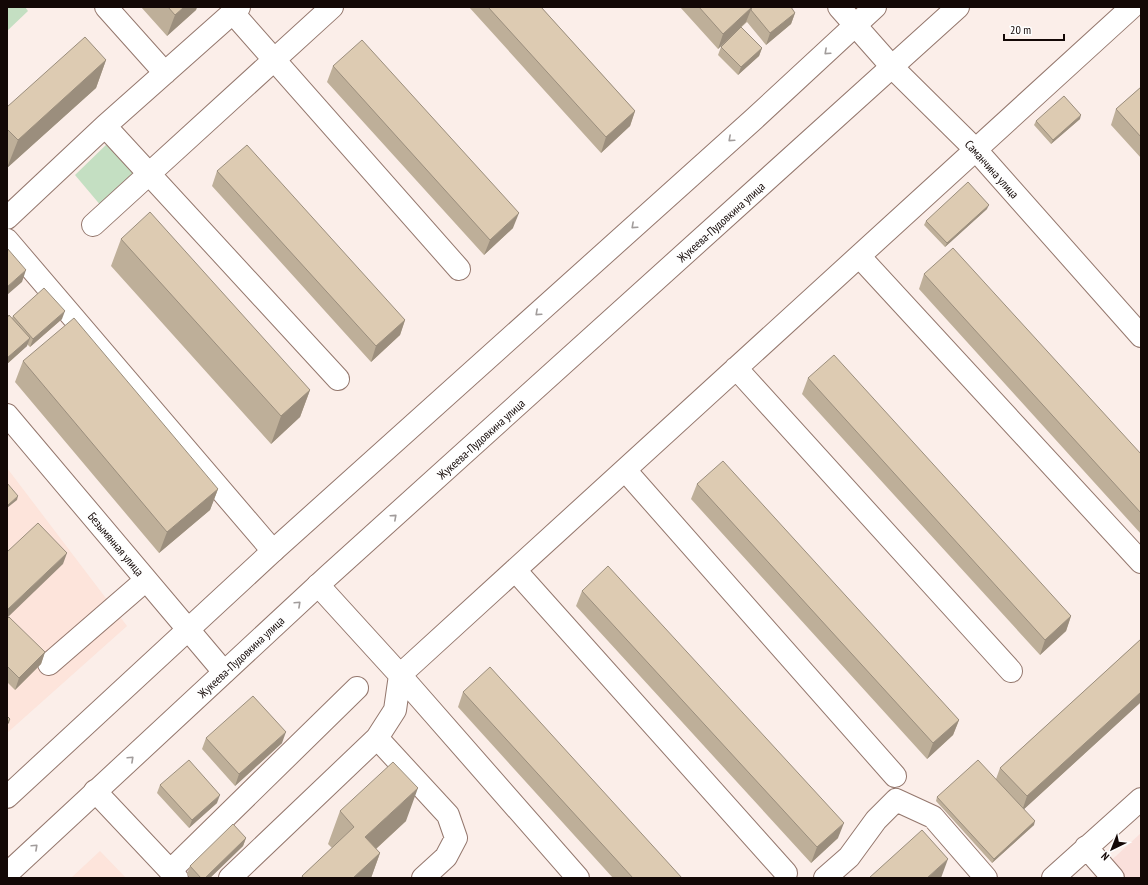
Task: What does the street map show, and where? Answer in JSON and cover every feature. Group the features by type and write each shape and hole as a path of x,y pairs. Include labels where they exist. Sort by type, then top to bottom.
{"main road":[{"path":"106,7 165,73"},
{"path":"93,225 332,7"},
{"name":"Саманчина улица","path":"839,7 893,68 976,150 1141,336"},
{"path":"7,797 274,551 856,26 875,7"},
{"name":"Жукеева-Пудовкина улица","path":"7,874 318,586 893,68 958,7"},
{"path":"230,878 377,738 394,710 400,676 1132,7"},
{"path":"7,218 105,126 236,10 274,60 459,269"},
{"path":"105,126 338,379"},
{"path":"7,240 274,551"},
{"path":"859,256 1141,562"},
{"path":"736,368 1011,671"},
{"name":"Безымянная улица","path":"7,415 224,672"},
{"path":"625,470 895,776"},
{"path":"515,570 786,873"},
{"path":"49,664 146,580"},
{"path":"318,586 400,676 578,878"},
{"path":"96,791 173,874 357,688"},
{"path":"377,738 448,815 456,838 446,857 423,878"},
{"path":"1053,878 1141,799"},
{"path":"825,878 849,857 876,820 896,800 933,817 986,878"},
{"path":"1086,847 1113,878"}],"shaded area":[{"path":"7,468 127,626 7,733"},
{"path":"1141,833 1141,878 1092,878"},
{"path":"100,851 126,878 71,878"}],"green space":[{"path":"7,7 25,7 28,11 7,31"},
{"path":"109,142 137,172 102,207 75,175"}],"building":[{"path":"168,7 184,7 175,15"},
{"path":"488,7 541,7 635,111 606,137"},
{"path":"699,7 752,7 723,34"},
{"path":"752,7 791,7 795,13 770,33 751,10"},
{"path":"741,27 762,48 741,67 721,47"},
{"path":"85,37 106,60 18,140 7,129 7,107"},
{"path":"362,40 519,213 490,240 333,66"},
{"path":"1141,87 1141,137 1116,109"},
{"path":"1064,96 1081,115 1053,140 1036,121"},
{"path":"247,145 405,320 376,346 217,171"},
{"path":"968,182 989,205 947,243 926,221"},
{"path":"150,212 310,390 281,416 121,239"},
{"path":"7,248 26,270 7,287"},
{"path":"953,248 1141,454 1141,513 924,274"},
{"path":"44,288 65,311 33,339 13,316"},
{"path":"9,315 30,338 7,358 7,318"},
{"path":"74,318 218,489 167,532 23,361"},
{"path":"834,355 1071,616 1045,640 808,378"},
{"path":"723,461 959,720 933,743 697,484"},
{"path":"7,483 18,496 7,506"},
{"path":"38,523 67,553 7,610 7,552"},
{"path":"608,566 844,823 817,847 582,591"},
{"path":"9,617 45,652 19,678 7,666 7,619"},
{"path":"1141,639 1141,692 1027,796 1000,768"},
{"path":"490,667 682,878 633,878 463,692"},
{"path":"253,696 286,732 239,774 206,738"},
{"path":"7,716 10,719 7,723"},
{"path":"189,760 220,795 192,820 160,785"},
{"path":"978,760 1035,821 994,859 937,797"},
{"path":"393,762 418,788 365,837 380,853 353,878 304,878 302,876 354,827 340,811"},
{"path":"233,824 246,838 205,878 201,878 190,866"},
{"path":"922,830 948,859 927,878 869,878"}]}
